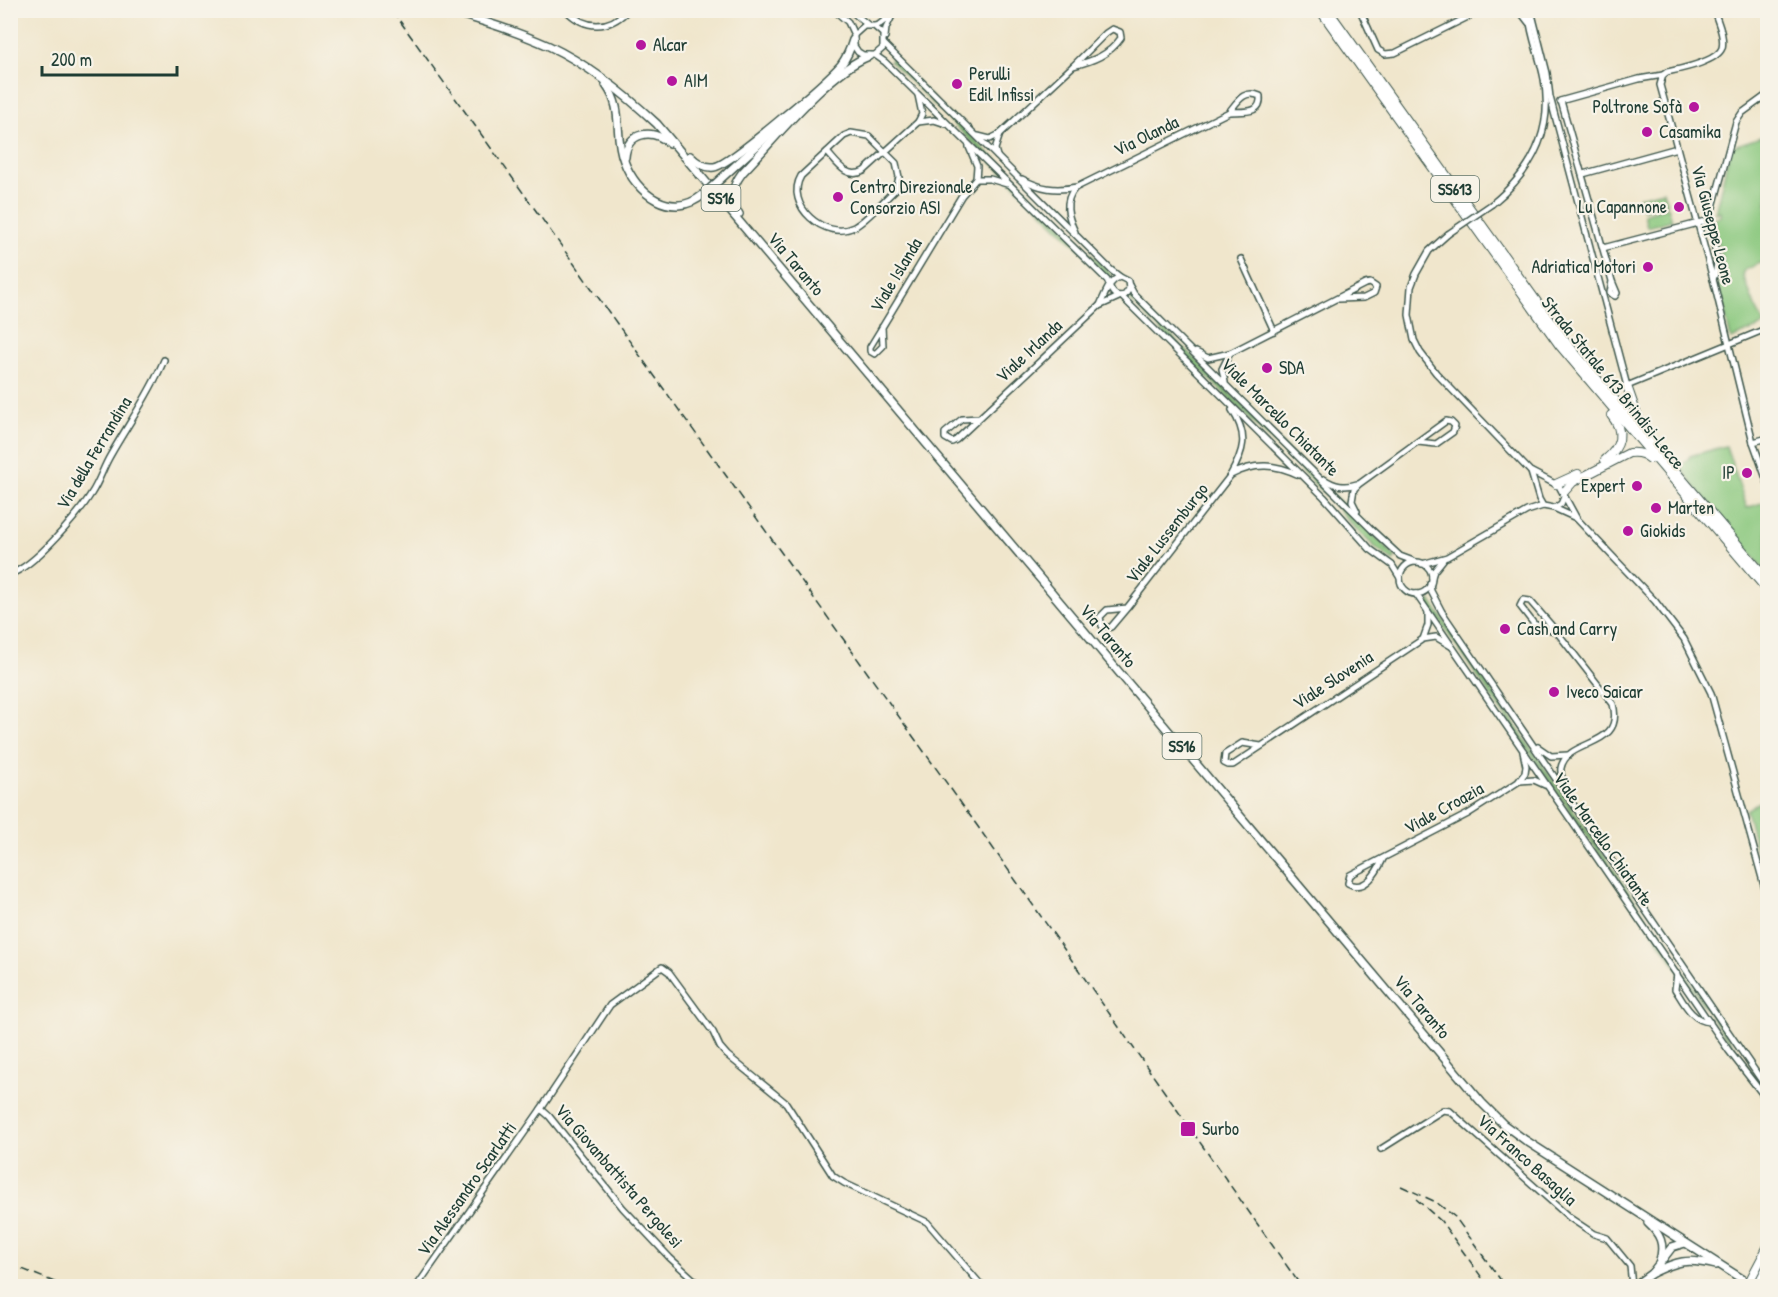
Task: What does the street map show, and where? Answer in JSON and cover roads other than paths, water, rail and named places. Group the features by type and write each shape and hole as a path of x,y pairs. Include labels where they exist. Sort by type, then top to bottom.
{"highway":[{"name":"Strada Statale 613 Brindisi-Lecce","path":"1320,10 1560,346 1767,591"},
{"name":"Strada Statale 613 Brindisi-Lecce","path":"1328,10 1565,341 1767,580"},
{"path":"1554,483 1604,461 1615,452 1619,441 1620,431 1616,421 1590,389 1583,374"},
{"path":"1627,386 1640,423 1678,471 1681,479"},
{"path":"1564,494 1573,482 1618,457 1637,452 1646,455 1683,498 1696,508"},
{"path":"1747,1287 1767,1246"},
{"path":"1753,1287 1767,1259"}],"main road":[{"name":"Via Taranto","path":"445,10 541,42 581,64 631,100 657,124 1482,1102 1503,1124 1525,1140 1753,1287"},
{"path":"757,241 733,203 735,182 840,66 850,53 854,38"},
{"path":"600,78 614,97 624,163 645,192 660,203 678,206 689,203 704,194 800,106 844,70 857,61 872,56"},
{"path":"657,124 669,133 694,160 705,166 714,167 730,159 809,99"},
{"path":"624,163 626,150 632,141 642,134 652,133 663,138 684,155"},
{"path":"1640,1214 1660,1236 1663,1247 1659,1263"},
{"path":"1633,1287 1652,1272 1672,1247 1685,1243 1684,1254 1679,1261"},
{"path":"1652,1272 1679,1261 1703,1262 1721,1266"}],"street":[{"path":"566,10 579,21 599,26 618,20 628,10"},
{"name":"Viale Marcello Chiatante","path":"834,10 848,22 858,51 872,56 917,93 1107,280 1113,294 1121,296 1303,476 1370,549 1392,565 1403,587 1406,591 1416,594 1455,649 1710,1022 1767,1101"},
{"name":"Viale Marcello Chiatante","path":"850,10 871,26 879,29 884,41 976,136 1111,270 1128,281 1134,294 1372,530 1400,556 1429,569 1431,591 1442,612 1767,1090"},
{"path":"854,38 860,28 880,24 898,10"},
{"path":"1360,10 1378,50 1385,54 1395,52 1480,11"},
{"path":"1519,10 1530,26"},
{"path":"1530,10 1530,26 1546,93 1541,136 1531,162 1516,182 1492,204 1448,234 1426,256 1411,287 1409,315 1414,340 1436,373 1530,471 1554,483 1564,494 1577,519 1656,600 1684,639 1711,693 1767,900"},
{"path":"1530,10 1547,72 1552,104 1627,386 1767,328"},
{"path":"1552,104 1646,77 1663,75 1712,59 1719,52 1722,38 1714,10"},
{"path":"872,56 881,51 891,17"},
{"path":"976,136 990,139 1000,134 1106,33 1112,29 1120,32 1121,38 1113,50 1101,57 1073,66"},
{"name":"Via Giuseppe Leone","path":"1663,75 1660,85 1713,279 1753,442 1767,484"},
{"name":"Via Olanda","path":"1017,176 1046,189 1062,190 1077,187 1229,112 1251,112 1258,108 1261,102 1260,96 1252,92 1242,95 1229,112"},
{"path":"917,93 921,108 918,123"},
{"path":"1713,279 1718,264 1710,220 1712,204 1736,122 1742,113 1767,94"},
{"path":"1561,101 1612,280"},
{"path":"827,152 845,172 862,173 918,123 934,120 950,126"},
{"path":"851,133 869,136 898,166 899,177 896,189 854,227 840,229 820,225 806,213 797,197 798,182 801,176 827,152 844,136 851,133"},
{"path":"997,157 996,148 1000,134"},
{"path":"967,143 975,161 976,179 990,179 1010,185"},
{"path":"1583,174 1677,148"},
{"name":"Viale Islanda","path":"882,327 962,195 976,179"},
{"path":"1077,187 1071,193 1067,208 1068,217 1077,236"},
{"path":"1603,248 1710,220"},
{"path":"1241,259 1274,331"},
{"path":"1110,286 1113,279 1120,277"},
{"path":"1187,346 1208,358 1230,353 1365,284 1370,283 1376,287 1374,293 1364,298 1338,299"},
{"path":"1121,296 1127,292 1129,285"},
{"name":"Viale Irlanda","path":"979,418 962,418 945,433 945,438 952,442 956,440 1099,306 1110,286"},
{"name":"Viale Irlanda","path":"1099,306 1121,296"},
{"path":"1226,385 1222,369 1230,353"},
{"name":"Via della Ferrandina","path":"10,574 27,565 65,528 91,494 164,360"},
{"name":"Viale Lussemburgo","path":"1127,608 1107,610 1100,617 1102,626 1111,627 1127,608 1230,476 1241,457 1244,446 1239,421 1227,402"},
{"path":"1372,530 1354,508 1352,501 1354,489 1446,421 1455,426 1453,432 1436,444 1418,442"},
{"path":"1753,442 1767,438"},
{"name":"Viale Lussemburgo","path":"1230,476 1238,471 1261,465 1281,467 1303,476"},
{"path":"1530,471 1543,506"},
{"path":"1318,477 1334,486 1359,484"},
{"path":"1527,511 1544,485 1554,483"},
{"path":"1554,508 1561,504 1564,494"},
{"path":"1416,594 1424,591 1434,571 1447,557 1527,511 1543,506 1554,508 1577,519"},
{"path":"1400,578 1407,565 1447,557"},
{"path":"1532,743 1551,756 1569,755 1605,735 1612,728 1616,715 1613,704 1557,632 1530,601 1523,600 1520,606 1534,624 1557,632"},
{"path":"1427,610 1428,625 1423,639 1436,637 1455,649"},
{"name":"Viale Slovenia","path":"1261,746 1242,743 1225,754 1224,763 1233,765 1423,639"},
{"path":"1518,782 1526,773 1520,745"},
{"path":"1565,791 1561,767 1569,755"},
{"path":"1518,782 1534,780 1550,788"},
{"name":"Viale Croazia","path":"1383,859 1374,877 1358,885 1348,883 1350,875 1468,814 1518,782"},
{"name":"Via Alessandro Scarlatti","path":"417,1287 610,1005 662,967 669,972 727,1055 786,1103 833,1176 844,1184 927,1222 982,1287"},
{"path":"1677,974 1675,989 1691,1014 1702,1022 1710,1022"},
{"name":"Via Giovanbattista Pergolesi","path":"541,1109 623,1208 701,1287"},
{"name":"Via Franco Basaglia","path":"1381,1149 1443,1110 1450,1111 1570,1218 1594,1234 1607,1238 1630,1266 1633,1287"}],"railway":[{"path":"392,10 976,824 1301,1286"},
{"path":"1401,1186 1436,1202 1455,1217 1505,1286"},
{"path":"1416,1199 1441,1221 1488,1286"},
{"path":"10,1264 64,1286"}],"place":[{"name":"Alcar","path":"641,45"},
{"name":"AIM","path":"672,81"},
{"name":"Perulli Edil Infissi","path":"957,84"},
{"name":"Poltrone Sofà","path":"1694,107"},
{"name":"Casamika","path":"1647,132"},
{"name":"Centro Direzionale Consorzio ASI","path":"838,197"},
{"name":"Lu Capannone","path":"1679,207"},
{"name":"Adriatica Motori","path":"1648,267"},
{"name":"SDA","path":"1267,368"},
{"name":"IP","path":"1747,473"},
{"name":"Expert","path":"1637,486"},
{"name":"Marten","path":"1656,508"},
{"name":"Giokids","path":"1628,531"},
{"name":"Cash and Carry","path":"1505,629"},
{"name":"Iveco Saicar","path":"1554,692"},
{"name":"Surbo","path":"1188,1129"}]}
